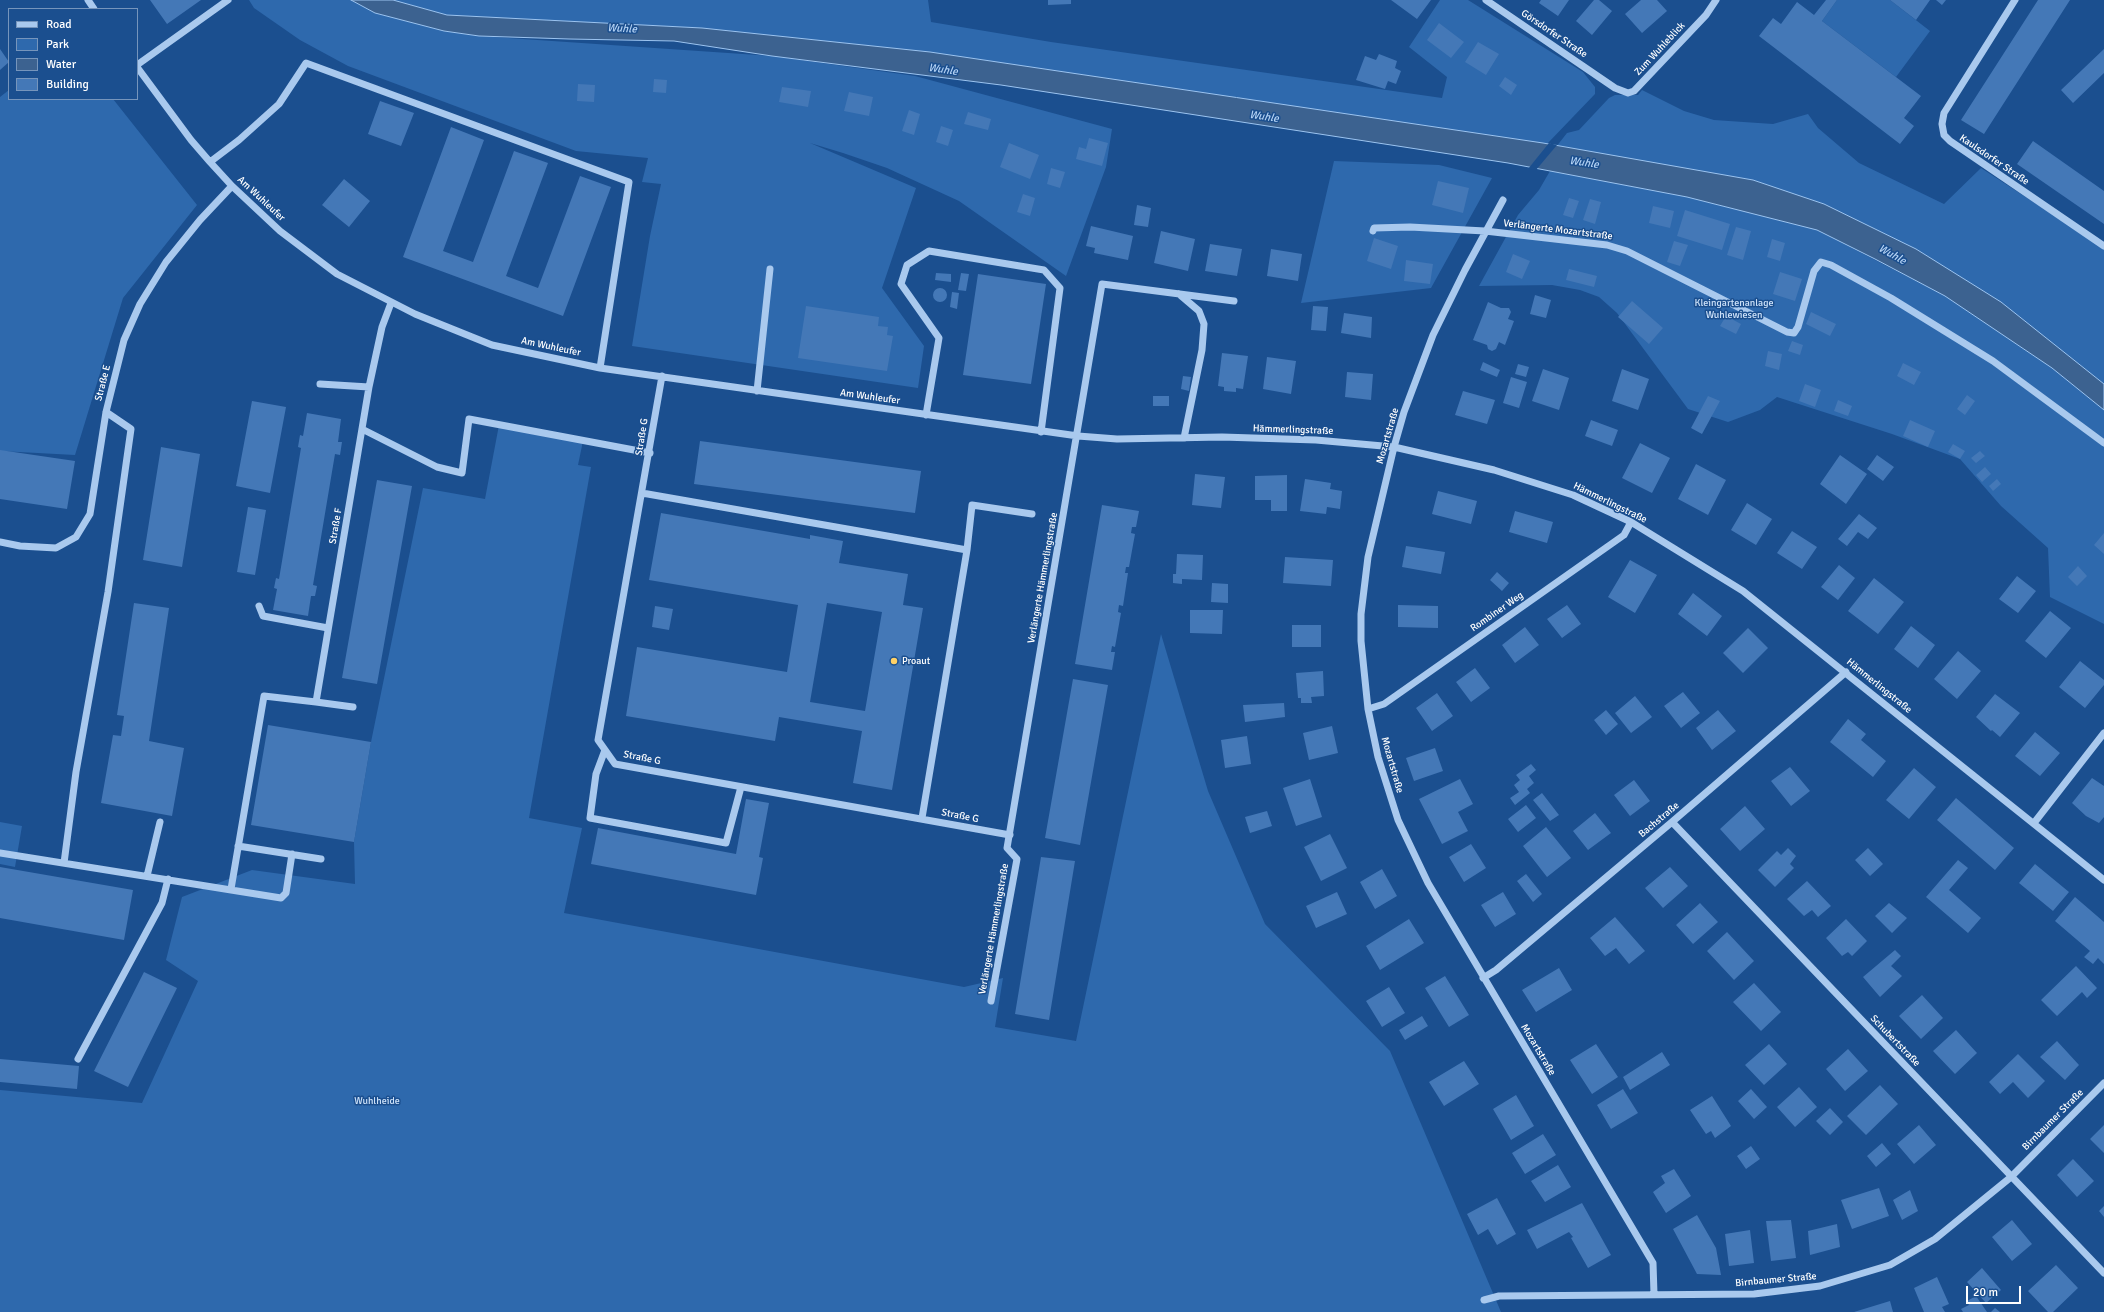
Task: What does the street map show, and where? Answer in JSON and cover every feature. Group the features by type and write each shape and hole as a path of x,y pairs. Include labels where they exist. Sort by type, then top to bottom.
{"street":[{"path":"138,65 228,0"},
{"name":"Görsdorfer Straße","path":"1486,0 1611,85"},
{"name":"Zum Wuhleblick","path":"1611,85 1628,93 1634,91 1706,15 1716,0"},
{"name":"Kaulsdorfer Straße","path":"2015,0 1944,113 1942,124 1944,135 1950,141 2104,246"},
{"path":"210,162 279,104 306,63 629,182 600,368"},
{"name":"Am Wuhleufer","path":"138,67 191,140 210,162 232,186 280,231 337,274 391,303 437,325 492,345 600,368 1062,434"},
{"name":"Straße E","path":"0,542 20,546 56,548 76,537 90,514 106,412 124,340 140,304 166,262 200,220 232,186"},
{"name":"Mozartstraße","path":"1503,200 1485,231 1431,341 1404,412 1394,447 1368,557 1361,614 1361,641 1368,709 1378,757 1398,820 1438,903 1653,1263 1654,1294"},
{"name":"Verlängerte Mozartstraße","path":"1373,231 1374,228 1410,227 1485,231 1607,245 1627,251 1787,332 1794,333 1798,327 1814,271 1821,262 1831,265 1890,298 1994,361 2104,444"},
{"path":"926,415 939,338 901,284 907,265 929,251 1044,270 1060,288 1041,432"},
{"path":"756,391 770,269"},
{"name":"Verlängerte Hämmerlingstraße","path":"991,1002 1017,859 1007,848 1078,436 1102,284 1234,301"},
{"path":"1180,294 1199,311 1204,324 1202,350 1184,438"},
{"name":"Straße F","path":"316,702 362,429 382,326 391,303"},
{"name":"Straße G","path":"662,376 650,453 598,740 615,764 1010,835"},
{"path":"320,384 370,387"},
{"path":"64,863 76,772 108,592 131,429 106,412"},
{"path":"362,429 437,467 462,473 469,419 650,453"},
{"name":"Hämmerlingstraße","path":"1062,434 1117,439 1184,438 1316,440 1394,447 1494,470 1573,495 1631,522 1743,591 2104,880"},
{"path":"642,494 967,550"},
{"path":"922,818 967,550 972,505 1032,514"},
{"name":"Rombiner Weg","path":"1368,709 1384,704 1624,535 1631,522"},
{"path":"259,606 263,616 328,628"},
{"name":"Bachstraße","path":"1483,978 1496,970 1672,822 1846,672"},
{"path":"231,889 264,696 353,707"},
{"path":"2034,824 2104,733"},
{"path":"605,750 596,774 590,818 726,843 740,787"},
{"path":"147,876 160,822"},
{"name":"Schubertstraße","path":"1672,822 2104,1273"},
{"path":"238,846 321,859"},
{"path":"0,853 281,898 286,893 292,854"},
{"path":"78,1059 162,903 168,879"},
{"name":"Birnbaumer Straße","path":"1484,1300 1499,1296 1754,1294 1820,1286 1890,1265 1935,1239 2011,1177 2104,1083"}],"green space":[{"path":"249,0 351,0 375,13 444,31 479,36 772,56 915,76 1112,129 1106,167 1066,276 959,201 887,168 810,143 916,188 882,288 924,346 918,388 632,346 650,236 661,184 642,182 648,158 576,151 348,66 300,40 254,8"},
{"path":"393,0 928,0 931,22 1051,42 1442,98 1447,77 1409,47 1440,0 1468,0 1583,72 1595,87 1595,94 1547,144 930,52 702,28 447,15"},
{"path":"1837,0 1890,0 1930,31 1896,77 1822,21"},
{"path":"1642,90 1684,111 1714,120 1773,124 1808,114 1818,128 1859,163 1944,204 1981,168 2104,248 2104,384 2000,302 1916,249 1824,204 1753,180 1556,147 1567,133 1579,130 1609,98 1615,95 1638,95"},
{"path":"8,91 8,100 114,100 197,205 123,298 75,455 0,451 0,97"},
{"path":"1334,161 1439,165 1492,178 1431,288 1301,303"},
{"name":"Kleingartenanlage Wuhlewiesen","path":"1550,171 1687,197 1817,230 1945,296 2052,368 2104,410 2104,624 2050,597 2048,548 2001,506 1960,459 1892,434 1777,397 1760,410 1728,422 1688,409 1617,313 1599,297 1580,290 1552,285 1479,286 1518,215 1539,190"},
{"name":"Wuhlheide","path":"499,425 583,441 578,465 591,467 529,818 582,828 564,913 964,987 1003,978 995,1027 1076,1041 1161,634 1208,791 1265,924 1390,1051 1501,1312 0,1312 0,1090 142,1103 198,981 166,960 182,897 252,870 355,884 354,842 371,742 423,488 485,499"},
{"path":"0,822 22,826 15,867 0,864"}],"water":[{"name":"Wuhle","path":"351,0 393,0 447,15 702,28 930,52 1543,143 1753,180 1824,204 1916,249 2001,302 2104,384 2104,410 2052,368 1945,296 1875,259 1817,230 1687,197 1508,163 1001,85 772,56 674,41 479,36 444,31 375,13"}],"pier":[{"path":"1549,143 1557,145 1536,170 1528,169"}],"building":[{"path":"150,0 201,0 167,24"},
{"path":"1048,0 1071,0 1071,4 1048,5"},
{"path":"1391,0 1431,0 1417,19"},
{"path":"1541,0 1569,0 1558,16 1539,3"},
{"path":"1594,0 1599,0 1612,11 1592,35 1576,21"},
{"path":"1641,0 1657,0 1667,11 1642,33 1625,14"},
{"path":"1826,0 1837,0 1822,21 1921,96 1904,118 1914,126 1900,144 1759,36 1773,18 1781,24 1797,2 1814,15"},
{"path":"1890,0 1930,0 1916,20"},
{"path":"1936,0 1946,0 1942,5"},
{"path":"2038,0 2070,0 1984,134 1961,120"},
{"path":"1439,23 1464,42 1451,58 1427,40"},
{"path":"1478,42 1499,54 1486,75 1465,62"},
{"path":"0,49 8,63 0,70"},
{"path":"2104,49 2104,73 2073,103 2061,90"},
{"path":"1379,54 1397,61 1395,68 1401,71 1396,84 1388,81 1385,89 1356,80 1365,56 1376,60"},
{"path":"1505,77 1517,85 1511,95 1499,86"},
{"path":"654,79 667,80 666,93 653,92"},
{"path":"578,84 595,85 594,102 577,101"},
{"path":"782,87 811,91 808,107 779,102"},
{"path":"849,92 873,97 869,116 844,111"},
{"path":"380,101 414,113 401,146 368,134"},
{"path":"909,110 920,114 914,135 902,131"},
{"path":"968,112 991,119 988,130 964,124"},
{"path":"941,126 953,130 948,146 936,142"},
{"path":"451,127 484,140 443,251 473,262 514,151 548,163 506,276 538,288 580,176 611,187 563,316 403,257"},
{"path":"1089,138 1108,143 1102,166 1076,159 1079,147 1086,149"},
{"path":"2033,141 2104,191 2104,224 2017,164"},
{"path":"1009,143 1039,155 1030,179 1000,167"},
{"path":"1051,168 1065,172 1060,188 1047,184"},
{"path":"344,179 370,201 349,227 322,205"},
{"path":"1438,181 1469,188 1463,213 1432,205"},
{"path":"1023,194 1035,198 1030,216 1017,212"},
{"path":"1569,198 1579,201 1573,218 1563,215"},
{"path":"1590,199 1601,202 1595,224 1583,220"},
{"path":"1137,205 1151,208 1148,227 1134,225"},
{"path":"1653,206 1674,211 1670,228 1649,223"},
{"path":"1685,210 1730,224 1722,250 1677,236"},
{"path":"1091,226 1133,236 1128,260 1094,253 1095,248 1086,246"},
{"path":"1736,227 1751,231 1743,260 1727,255"},
{"path":"1161,231 1195,239 1188,271 1154,263"},
{"path":"1374,238 1398,246 1391,269 1367,261"},
{"path":"1772,239 1785,243 1780,261 1767,257"},
{"path":"1674,241 1688,245 1680,266 1667,262"},
{"path":"1210,244 1242,249 1237,276 1205,271"},
{"path":"1271,249 1302,254 1298,281 1267,276"},
{"path":"1513,254 1530,261 1522,279 1506,272"},
{"path":"1406,260 1433,264 1430,284 1404,281"},
{"path":"1569,269 1597,276 1594,287 1566,280"},
{"path":"1780,272 1802,279 1795,301 1773,294"},
{"path":"936,273 951,274 951,282 935,280"},
{"path":"961,273 969,274 966,291 958,290"},
{"path":"978,274 1046,284 1031,384 963,375"},
{"path":"937,288 943,288 947,292 947,298 943,302 937,302 933,298 933,292"},
{"path":"952,292 959,293 957,309 950,307"},
{"path":"1535,295 1551,300 1546,318 1530,314"},
{"path":"1632,301 1663,328 1649,344 1618,317"},
{"path":"1488,302 1501,308 1509,308 1511,312 1508,319 1514,321 1505,345 1499,342 1496,349 1492,351 1488,349 1487,345 1473,340"},
{"path":"806,306 879,317 878,326 888,327 887,335 893,336 887,371 798,358"},
{"path":"1313,306 1328,307 1326,331 1311,330"},
{"path":"1811,312 1836,324 1830,336 1806,324"},
{"path":"1344,313 1372,317 1371,338 1341,333"},
{"path":"1726,316 1741,324 1736,334 1720,326"},
{"path":"1792,341 1803,345 1800,355 1788,351"},
{"path":"1768,351 1782,354 1779,370 1765,366"},
{"path":"1222,353 1248,356 1243,389 1236,388 1236,392 1224,391 1224,387 1218,386"},
{"path":"1267,357 1296,361 1291,394 1263,389"},
{"path":"1483,362 1500,370 1497,377 1480,370"},
{"path":"1903,363 1921,372 1914,385 1897,376"},
{"path":"1518,364 1529,367 1526,377 1515,374"},
{"path":"1543,369 1569,378 1559,410 1532,401"},
{"path":"1622,369 1649,379 1638,410 1612,401"},
{"path":"1347,372 1373,374 1371,400 1345,397"},
{"path":"1183,376 1191,377 1189,391 1181,389"},
{"path":"1511,377 1527,382 1519,408 1503,403"},
{"path":"1805,384 1821,390 1815,407 1799,401"},
{"path":"1463,391 1495,400 1487,424 1455,415"},
{"path":"1967,395 1975,401 1965,415 1957,409"},
{"path":"1153,396 1169,396 1169,406 1153,406"},
{"path":"1708,396 1720,401 1702,434 1691,428"},
{"path":"1838,400 1852,406 1848,416 1834,411"},
{"path":"252,401 286,407 270,493 236,486"},
{"path":"307,413 341,419 338,442 342,442 340,455 335,454 313,585 317,586 315,596 311,596 308,616 273,610 277,589 274,588 276,578 279,579 301,448 298,447 300,435 303,436"},
{"path":"1591,420 1618,430 1612,446 1585,436"},
{"path":"1910,420 1935,431 1928,447 1903,436"},
{"path":"700,441 921,471 915,513 694,484"},
{"path":"1640,443 1670,458 1652,493 1622,478"},
{"path":"1953,444 1965,451 1960,459 1948,452"},
{"path":"161,447 200,454 182,567 143,560"},
{"path":"0,450 75,461 67,509 0,499"},
{"path":"1980,451 1985,456 1976,463 1971,458"},
{"path":"1840,455 1867,474 1846,504 1820,484"},
{"path":"1877,455 1894,467 1883,481 1867,469"},
{"path":"1696,464 1726,480 1708,515 1678,499"},
{"path":"1985,467 1991,474 1982,482 1976,475"},
{"path":"1195,474 1225,477 1221,508 1192,505"},
{"path":"1287,475 1287,511 1271,511 1271,500 1255,500 1255,476"},
{"path":"1305,479 1331,483 1330,489 1342,491 1340,509 1327,507 1326,514 1300,511"},
{"path":"1997,479 2001,484 1993,491 1989,486"},
{"path":"377,480 412,486 377,684 342,678"},
{"path":"1438,491 1477,501 1471,524 1432,514"},
{"path":"1747,503 1772,519 1756,545 1731,530"},
{"path":"1102,505 1139,511 1136,527 1132,527 1131,533 1135,534 1129,567 1126,567 1125,573 1128,573 1123,606 1119,605 1118,612 1121,613 1115,647 1112,646 1111,652 1115,652 1112,670 1075,664"},
{"path":"248,507 266,510 255,575 237,572"},
{"path":"1515,511 1553,522 1547,543 1509,532"},
{"path":"661,513 810,539 810,535 843,541 839,563 908,574 903,605 923,608 892,790 853,783 862,731 779,717 775,741 626,716 637,647 787,672 798,605 649,580","holes":["827,603 882,612 865,711 810,702"]},
{"path":"1859,514 1877,528 1868,539 1858,532 1847,546 1838,539"},
{"path":"1792,531 1817,547 1802,569 1777,553"},
{"path":"2104,533 2104,554 2094,545"},
{"path":"1406,546 1445,552 1441,574 1402,567"},
{"path":"1177,554 1203,555 1202,580 1182,579 1182,584 1173,583 1173,574 1176,574"},
{"path":"1285,557 1333,560 1331,586 1283,583"},
{"path":"1630,560 1657,575 1635,613 1608,597"},
{"path":"1839,565 1855,578 1838,600 1821,587"},
{"path":"2078,566 2087,576 2077,586 2068,577"},
{"path":"1497,572 1509,583 1502,591 1490,580"},
{"path":"2017,576 2036,591 2018,613 1999,599"},
{"path":"1874,578 1904,602 1878,634 1848,611"},
{"path":"1212,583 1228,584 1228,603 1211,602"},
{"path":"1693,593 1722,616 1707,636 1678,614"},
{"path":"134,603 169,608 149,741 184,748 172,816 101,803 113,735 121,736 124,716 117,715"},
{"path":"1398,605 1438,606 1438,628 1398,627"},
{"path":"1567,605 1581,624 1562,638 1547,619"},
{"path":"655,606 673,609 669,630 652,627"},
{"path":"1190,610 1223,610 1222,634 1190,633"},
{"path":"2050,611 2071,628 2046,658 2025,641"},
{"path":"1292,625 1321,625 1321,647 1292,647"},
{"path":"1911,626 1935,645 1918,668 1894,649"},
{"path":"1525,627 1539,645 1515,663 1502,645"},
{"path":"1748,628 1768,648 1743,673 1723,653"},
{"path":"1958,651 1981,671 1957,699 1934,679"},
{"path":"2080,661 2104,680 2104,685 2085,708 2059,687"},
{"path":"1475,668 1490,688 1471,702 1456,682"},
{"path":"1323,671 1324,696 1311,697 1312,703 1301,703 1301,698 1298,698 1296,673"},
{"path":"1073,679 1108,685 1080,845 1045,838"},
{"path":"1683,692 1700,713 1681,728 1664,706"},
{"path":"1437,693 1453,716 1432,731 1416,708"},
{"path":"1995,694 2020,713 2000,737 1976,717"},
{"path":"1635,696 1652,717 1631,733 1615,713"},
{"path":"1284,703 1285,717 1245,722 1243,705"},
{"path":"1606,710 1618,724 1606,735 1594,720"},
{"path":"1718,710 1736,731 1712,750 1696,728"},
{"path":"1848,719 1866,734 1861,740 1886,761 1873,777 1830,742"},
{"path":"268,725 371,742 354,842 251,825"},
{"path":"1332,726 1338,753 1309,760 1303,733"},
{"path":"2035,732 2060,753 2040,776 2015,756"},
{"path":"1247,736 1251,764 1225,768 1221,740"},
{"path":"1435,748 1443,771 1414,781 1406,758"},
{"path":"1531,764 1536,770 1529,776 1534,783 1527,789 1530,793 1515,805 1510,798 1519,792 1514,785 1520,780 1516,775"},
{"path":"1790,767 1810,791 1791,806 1771,781"},
{"path":"1914,768 1936,787 1909,819 1886,800"},
{"path":"2092,778 2104,786 2104,817 2099,823 2086,816 2072,803"},
{"path":"1310,779 1322,817 1296,826 1283,788"},
{"path":"1460,779 1473,804 1458,812 1468,831 1442,844 1419,799"},
{"path":"1634,780 1650,801 1630,816 1614,795"},
{"path":"1542,793 1559,815 1550,821 1533,800"},
{"path":"1956,798 2014,848 1995,870 1937,820"},
{"path":"746,799 769,803 759,857 763,858 756,895 591,864 598,828 736,854"},
{"path":"1526,805 1536,818 1518,832 1508,819"},
{"path":"1745,806 1765,829 1740,851 1720,829"},
{"path":"1267,811 1272,826 1250,833 1245,817"},
{"path":"1595,813 1611,833 1588,850 1573,831"},
{"path":"1546,827 1571,858 1547,877 1523,846"},
{"path":"1330,834 1347,868 1321,881 1304,847"},
{"path":"1471,844 1486,868 1464,882 1449,857"},
{"path":"1788,848 1796,856 1790,864 1794,868 1775,887 1758,870 1777,851 1781,855"},
{"path":"1868,848 1883,864 1870,876 1855,860"},
{"path":"1041,857 1075,861 1049,1020 1015,1014"},
{"path":"1958,860 1968,868 1949,890 1981,918 1968,933 1926,897"},
{"path":"2035,864 2069,892 2053,911 2019,883"},
{"path":"0,867 133,890 124,940 0,918"},
{"path":"1670,867 1688,886 1663,908 1645,888"},
{"path":"1382,869 1397,896 1375,909 1360,882"},
{"path":"1526,874 1542,894 1533,902 1517,881"},
{"path":"1807,881 1831,906 1818,917 1812,910 1804,916 1787,899"},
{"path":"1337,892 1347,914 1316,928 1306,906"},
{"path":"1503,892 1516,914 1495,927 1481,905"},
{"path":"2075,897 2104,922 2104,964 2098,958 2093,964 2084,957 2090,951 2055,921"},
{"path":"1700,903 1718,922 1693,944 1676,925"},
{"path":"1889,903 1907,918 1892,933 1875,916"},
{"path":"1615,917 1645,951 1629,964 1616,948 1605,956 1590,938"},
{"path":"1409,919 1424,943 1380,970 1366,946"},
{"path":"1846,919 1867,941 1852,956 1848,952 1842,956 1826,938"},
{"path":"1727,932 1754,961 1734,980 1707,951"},
{"path":"1895,950 1901,956 1891,966 1902,976 1880,997 1863,977"},
{"path":"2076,966 2097,988 2087,998 2082,992 2057,1016 2041,1000"},
{"path":"1559,968 1572,990 1536,1012 1522,990"},
{"path":"144,972 177,988 128,1087 94,1071"},
{"path":"1445,976 1469,1015 1449,1027 1425,988"},
{"path":"1754,983 1781,1012 1761,1031 1733,1002"},
{"path":"1389,987 1405,1013 1382,1027 1366,1001"},
{"path":"1922,995 1943,1018 1921,1039 1899,1016"},
{"path":"1422,1016 1428,1026 1405,1040 1399,1030"},
{"path":"1956,1030 1977,1053 1955,1074 1933,1051"},
{"path":"2057,1041 2079,1065 2065,1080 2040,1057"},
{"path":"1596,1044 1618,1077 1592,1094 1570,1060"},
{"path":"1769,1044 1787,1064 1764,1085 1745,1065"},
{"path":"1848,1049 1868,1071 1845,1091 1826,1069"},
{"path":"1662,1052 1670,1065 1630,1090 1623,1077"},
{"path":"2018,1054 2045,1081 2028,1098 2013,1082 2000,1094 1989,1082"},
{"path":"0,1059 79,1066 77,1089 0,1082"},
{"path":"1464,1061 1479,1084 1444,1106 1429,1082"},
{"path":"1880,1085 1898,1104 1866,1135 1847,1116"},
{"path":"1799,1087 1817,1107 1795,1127 1777,1107"},
{"path":"1623,1089 1638,1113 1611,1129 1597,1105"},
{"path":"1751,1089 1767,1107 1754,1119 1738,1101"},
{"path":"1516,1095 1534,1126 1511,1140 1493,1109"},
{"path":"1712,1096 1731,1126 1715,1138 1711,1131 1706,1134 1690,1110"},
{"path":"1830,1108 1843,1122 1830,1135 1816,1121"},
{"path":"1919,1125 1936,1145 1914,1164 1897,1144"},
{"path":"2104,1125 2104,1153 2090,1139"},
{"path":"1543,1134 1556,1155 1525,1174 1512,1153"},
{"path":"1882,1143 1891,1154 1876,1167 1867,1156"},
{"path":"1751,1146 1760,1159 1746,1169 1737,1156"},
{"path":"2073,1159 2094,1181 2077,1197 2057,1175"},
{"path":"1558,1165 1571,1187 1545,1202 1531,1181"},
{"path":"1674,1169 1691,1196 1666,1213 1653,1192 1665,1183 1661,1176"},
{"path":"1879,1188 1889,1216 1852,1229 1841,1200"},
{"path":"1910,1190 1918,1211 1902,1220 1893,1200"},
{"path":"1497,1198 1516,1234 1497,1245 1488,1229 1478,1235 1467,1214"},
{"path":"1582,1203 1611,1255 1588,1268 1571,1238 1573,1237 1569,1232 1537,1249 1527,1230"},
{"path":"2104,1206 2104,1217 2099,1211"},
{"path":"1697,1215 1716,1248 1721,1275 1697,1274 1673,1229"},
{"path":"1791,1220 1796,1258 1771,1261 1766,1221"},
{"path":"2012,1220 2032,1244 2012,1261 1992,1237"},
{"path":"1837,1224 1840,1247 1810,1255 1808,1231"},
{"path":"1750,1230 1754,1263 1729,1266 1725,1234"},
{"path":"2056,1265 2078,1288 2053,1312 2048,1312 2028,1291"},
{"path":"1982,1268 2001,1290 1986,1303 1967,1282"},
{"path":"1937,1277 1949,1304 1942,1307 1945,1312 1924,1312 1914,1288"},
{"path":"1976,1296 1987,1312 1963,1312 1961,1309 1969,1305 1967,1301"},
{"path":"1890,1301 1893,1312 1854,1312"},
{"path":"1995,1308 2000,1312 1991,1312"}],"place":[{"name":"Proaut","path":"894,661"}]}
